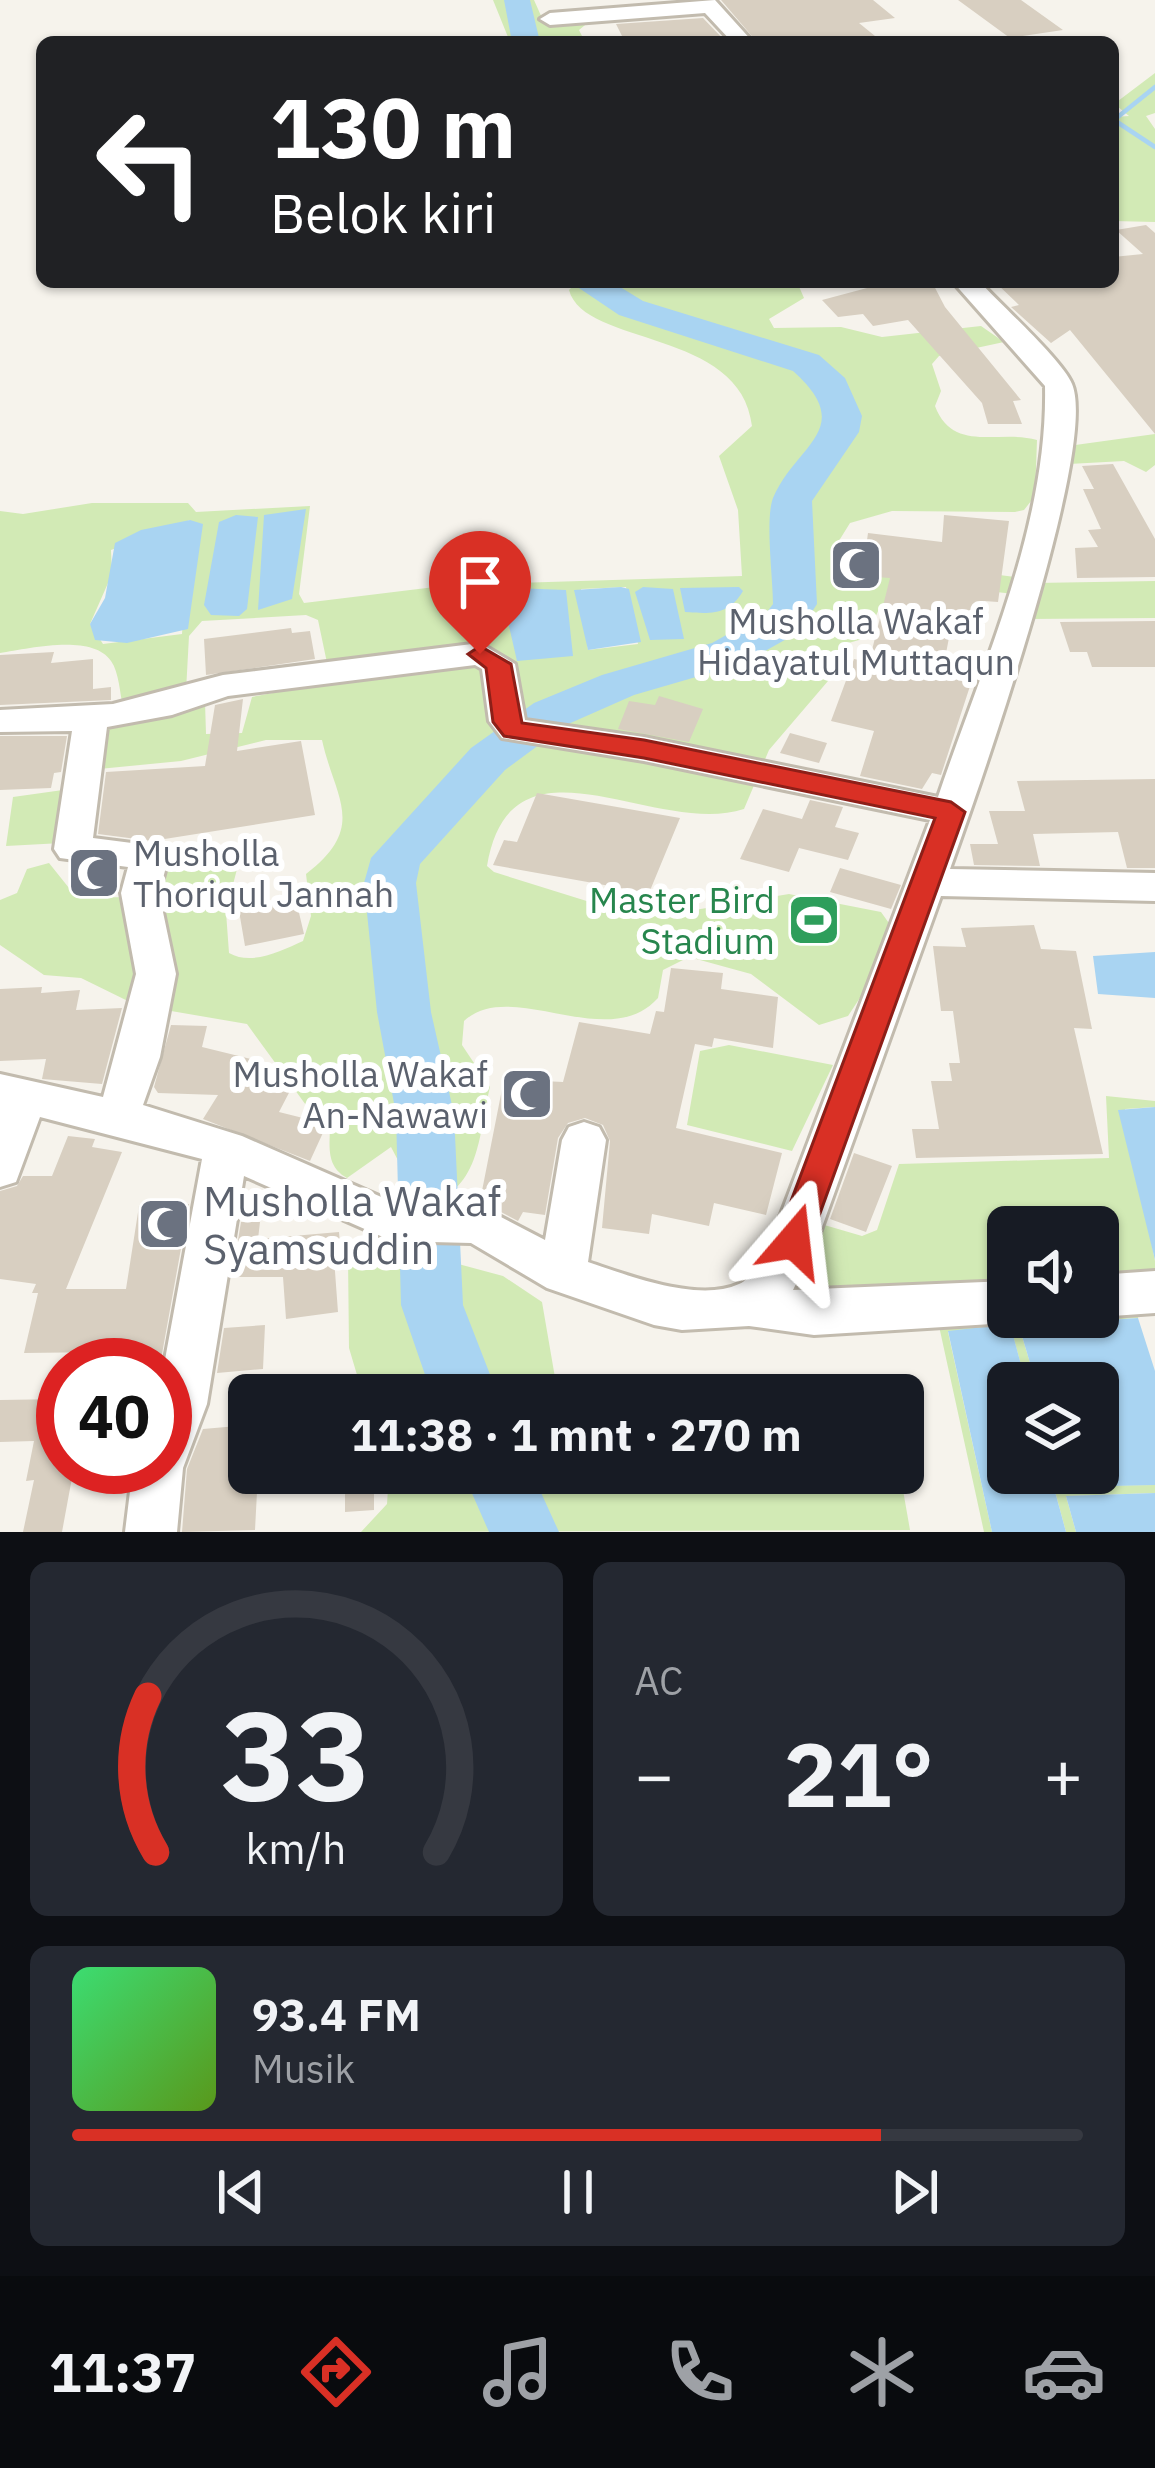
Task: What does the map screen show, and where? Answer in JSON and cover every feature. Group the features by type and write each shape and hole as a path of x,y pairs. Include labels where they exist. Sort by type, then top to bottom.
{"street":[{"path":"550,19 705,3 737,36"},
{"path":"749,1305 773,1283 785,1262 951,812 1042,535 1060,417 1054,377 972,288"},
{"path":"0,721 91,718 177,703 223,686 480,654 498,664 506,722 528,733 644,749 951,812"},
{"path":"91,718 73,849 151,856 140,893 156,974 139,1057 117,1118"},
{"path":"926,882 1155,887"},
{"path":"0,1169 12,1094 226,1149 392,1222 478,1224 563,1274 654,1304 682,1309 749,1305 814,1314 987,1303"},
{"path":"563,1274 584,1140"},
{"path":"192,1346 226,1149"},
{"path":"1119,1295 1155,1292"},
{"path":"151,1532 155,1494"}],"green space":[{"path":"493,0 534,0 542,18 687,6 684,0 695,8 590,21 579,30 582,36 508,36"},
{"path":"1155,73 1155,113 1146,116 1155,129 1155,222 1119,221 1119,117 1129,116 1119,108 1119,100"},
{"path":"571,288 800,288 804,298 769,319 774,328 841,327 882,337 981,326 1004,342 939,356 932,364 941,391 935,406 943,421 965,435 1037,440 1035,496 1024,510 1015,512 892,511 850,523 837,544 838,581 869,583 878,563 890,561 1015,577 1014,594 899,581 890,607 879,609 866,638 845,644 828,681 769,750 744,809 708,814 555,793 525,801 501,824 487,866 593,903 683,912 789,894 881,912 891,926 873,978 848,1016 819,1025 751,974 689,957 663,970 658,998 637,1013 613,1019 507,1007 484,1010 464,1021 462,1045 490,1087 474,1160 455,1188 421,1204 391,1147 347,1178 340,1173 330,1154 330,1123 311,1112 247,1024 136,1005 81,978 44,975 0,945 0,900 17,893 27,869 49,863 77,898 129,897 150,856 198,846 219,851 237,869 226,912 229,953 257,958 276,953 303,941 311,916 306,874 336,841 342,811 322,740 266,740 181,761 99,769 95,729 205,702 206,734 242,733 252,697 331,682 318,620 306,615 202,621 189,636 186,691 123,707 116,671 102,652 59,645 0,653 0,511 23,514 92,503 188,503 196,512 310,506 299,594 304,603 451,585 742,576 738,510 719,456 752,426 742,394 721,371 693,355 602,322 581,308","holes":["190,520 182,634 103,644 90,624 112,574 111,550","626,587 638,644 588,650 581,589"]},
{"path":"1155,434 1155,465 1146,472 1124,461 1069,464 1068,446"},
{"path":"1155,581 1155,618 1028,619 1035,583"},
{"path":"70,789 62,843 6,846 13,797"},
{"path":"729,1045 833,1065 792,1151 687,1125 700,1051"},
{"path":"1106,1096 1155,1101 1155,1107 1125,1109 1155,1261 1155,1300 1140,1302 1138,1318 1119,1319 1119,1206 987,1206 987,1328 948,1332 992,1532 984,1532 939,1326 874,1333 869,1311 811,1293 798,1276 821,1224 862,1236 877,1230 899,1164 1109,1158"},
{"path":"384,1244 503,1276 542,1302 554,1374 357,1374 349,1348 348,1258 361,1248"},
{"path":"1014,1338 1023,1338 1030,1362 1020,1362"},
{"path":"1119,1485 1155,1485 1155,1493 1066,1496 1076,1532 1066,1532 1056,1494 1119,1494"},
{"path":"388,1494 904,1494 910,1530 361,1532 387,1504"}],"water":[{"path":"306,509 292,599 258,610 264,515"},
{"path":"236,515 258,517 247,609 239,616 211,615 204,605 219,522"},
{"path":"190,520 203,524 188,629 127,643 95,640 90,624 105,598 115,543 141,530"},
{"path":"643,587 673,589 684,639 650,640 635,592"},
{"path":"739,587 743,591 726,609 685,612 680,588"},
{"path":"629,589 641,642 588,650 574,590"},
{"path":"566,590 573,656 517,661 501,591"},
{"path":"1155,952 1155,998 1098,994 1093,956"},
{"path":"1155,1107 1155,1260 1118,1110"},
{"path":"1138,1318 1155,1371 1155,1485 1119,1486 1119,1362 1030,1362 1023,1338 1119,1338 1119,1319"},
{"path":"987,1327 987,1338 1014,1338 1020,1362 987,1362 987,1494 1056,1494 1066,1532 992,1532 948,1331"},
{"path":"1155,1493 1155,1532 1076,1532 1066,1496"}],"building":[{"path":"721,0 873,0 895,18 859,23 875,36 752,36"},
{"path":"958,0 1021,0 1063,30 1007,36"},
{"path":"703,18 720,36 622,36 616,24"},
{"path":"1146,225 1155,233 1155,434 1070,330 1051,343 1011,307 1019,305 1001,288 1119,288 1119,256 1143,254 1119,230"},
{"path":"867,288 935,288 945,307 1021,400 1013,401 1022,424 988,424 982,403 908,320 873,326 863,314 838,317 822,300"},
{"path":"1113,464 1155,539 1155,577 1077,578 1075,548 1098,547 1088,530 1101,529 1083,489 1094,489 1082,466"},
{"path":"944,515 1009,521 998,602 984,601 981,621 953,617 942,674 972,680 941,775 932,773 922,789 860,776 874,731 831,721 854,659 869,662 890,578 862,576 868,533 942,542"},
{"path":"1155,621 1155,667 1092,667 1087,652 1070,652 1060,622"},
{"path":"291,628 292,633 310,631 315,659 206,675 204,639"},
{"path":"54,652 51,663 93,659 93,689 111,687 111,700 0,705 0,655"},
{"path":"659,696 703,709 689,742 618,729 629,701 655,705"},
{"path":"243,699 237,751 301,741 315,815 152,841 98,834 106,772 205,766 215,705"},
{"path":"790,733 827,743 819,763 780,753"},
{"path":"0,736 67,736 61,772 54,773 51,788 0,790"},
{"path":"1155,779 1155,868 1127,868 1118,832 1033,834 1040,866 974,865 970,844 998,844 989,811 1025,811 1017,781"},
{"path":"537,793 680,818 649,893 493,865 504,840 517,842"},
{"path":"810,800 843,807 835,827 859,833 848,860 799,848 789,872 740,859 763,809 802,819"},
{"path":"77,865 116,870 112,889 71,891"},
{"path":"840,868 901,885 891,909 830,892"},
{"path":"296,900 304,934 245,946 239,911"},
{"path":"1034,925 1041,949 1076,951 1092,1029 1074,1028 1103,1154 916,1158 912,1129 939,1129 931,1081 952,1081 949,1063 960,1063 953,1011 941,1011 933,946 966,947 961,928"},
{"path":"671,968 723,973 721,989 778,997 773,1048 714,1038 712,1047 695,1044 676,1128 782,1153 766,1215 714,1203 709,1226 652,1214 649,1234 602,1228 610,1141 603,1125 585,1118 568,1123 558,1138 545,1215 523,1212 518,1221 480,1201 504,1079 563,1082 579,1022 650,1034 656,1011 664,1012"},
{"path":"42,987 41,993 80,990 76,1010 122,1008 102,1084 42,1079 46,1059 0,1061 0,989"},
{"path":"171,1025 207,1026 202,1047 259,1061 253,1072 264,1075 261,1079 292,1087 279,1112 327,1124 310,1161 203,1119 218,1095 158,1093 154,1087"},
{"path":"68,1136 95,1139 92,1147 122,1152 66,1289 126,1289 139,1206 189,1204 165,1338 36,1338 36,1353 24,1353 38,1293 32,1293 36,1284 0,1279 0,1191 17,1186 23,1176 52,1176"},
{"path":"854,1153 892,1166 866,1232 830,1219"},
{"path":"241,1222 260,1222 258,1239 339,1232 341,1257 334,1258 338,1312 286,1319 283,1277 232,1277"},
{"path":"265,1325 263,1369 217,1373 224,1328"},
{"path":"36,1399 36,1494 69,1494 62,1532 23,1532 34,1480 26,1481 34,1441 0,1442 0,1400"},
{"path":"228,1427 228,1494 257,1494 255,1530 182,1532 185,1494 192,1494 192,1456 203,1429"},
{"path":"345,1494 374,1494 374,1510 345,1512"}],"waterway":[{"path":"517,0 525,36"},
{"path":"1119,116 1155,87"},
{"path":"1119,123 1155,147"},
{"path":"457,1374 432,1305 425,1114 404,1012 390,883 396,858 488,759 550,714 618,685 728,653 783,622 795,604 792,501 840,432 843,416 832,386 806,363 631,308 597,288"},
{"path":"507,1494 524,1532"}],"place":[{"name":"Musholla Wakaf Hidayatul Muttaqun","path":"856,565"},
{"name":"Musholla Thoriqul Jannah","path":"94,873"},
{"name":"Master Bird Stadium","path":"814,920"},
{"name":"Musholla Wakaf An-Nawawi","path":"527,1094"},
{"name":"Musholla Wakaf Syamsuddin","path":"164,1224"}],"route":[{"path":"480,654 498,664 506,722 514,730 644,749 951,812 801,1210 794,1241"}]}
